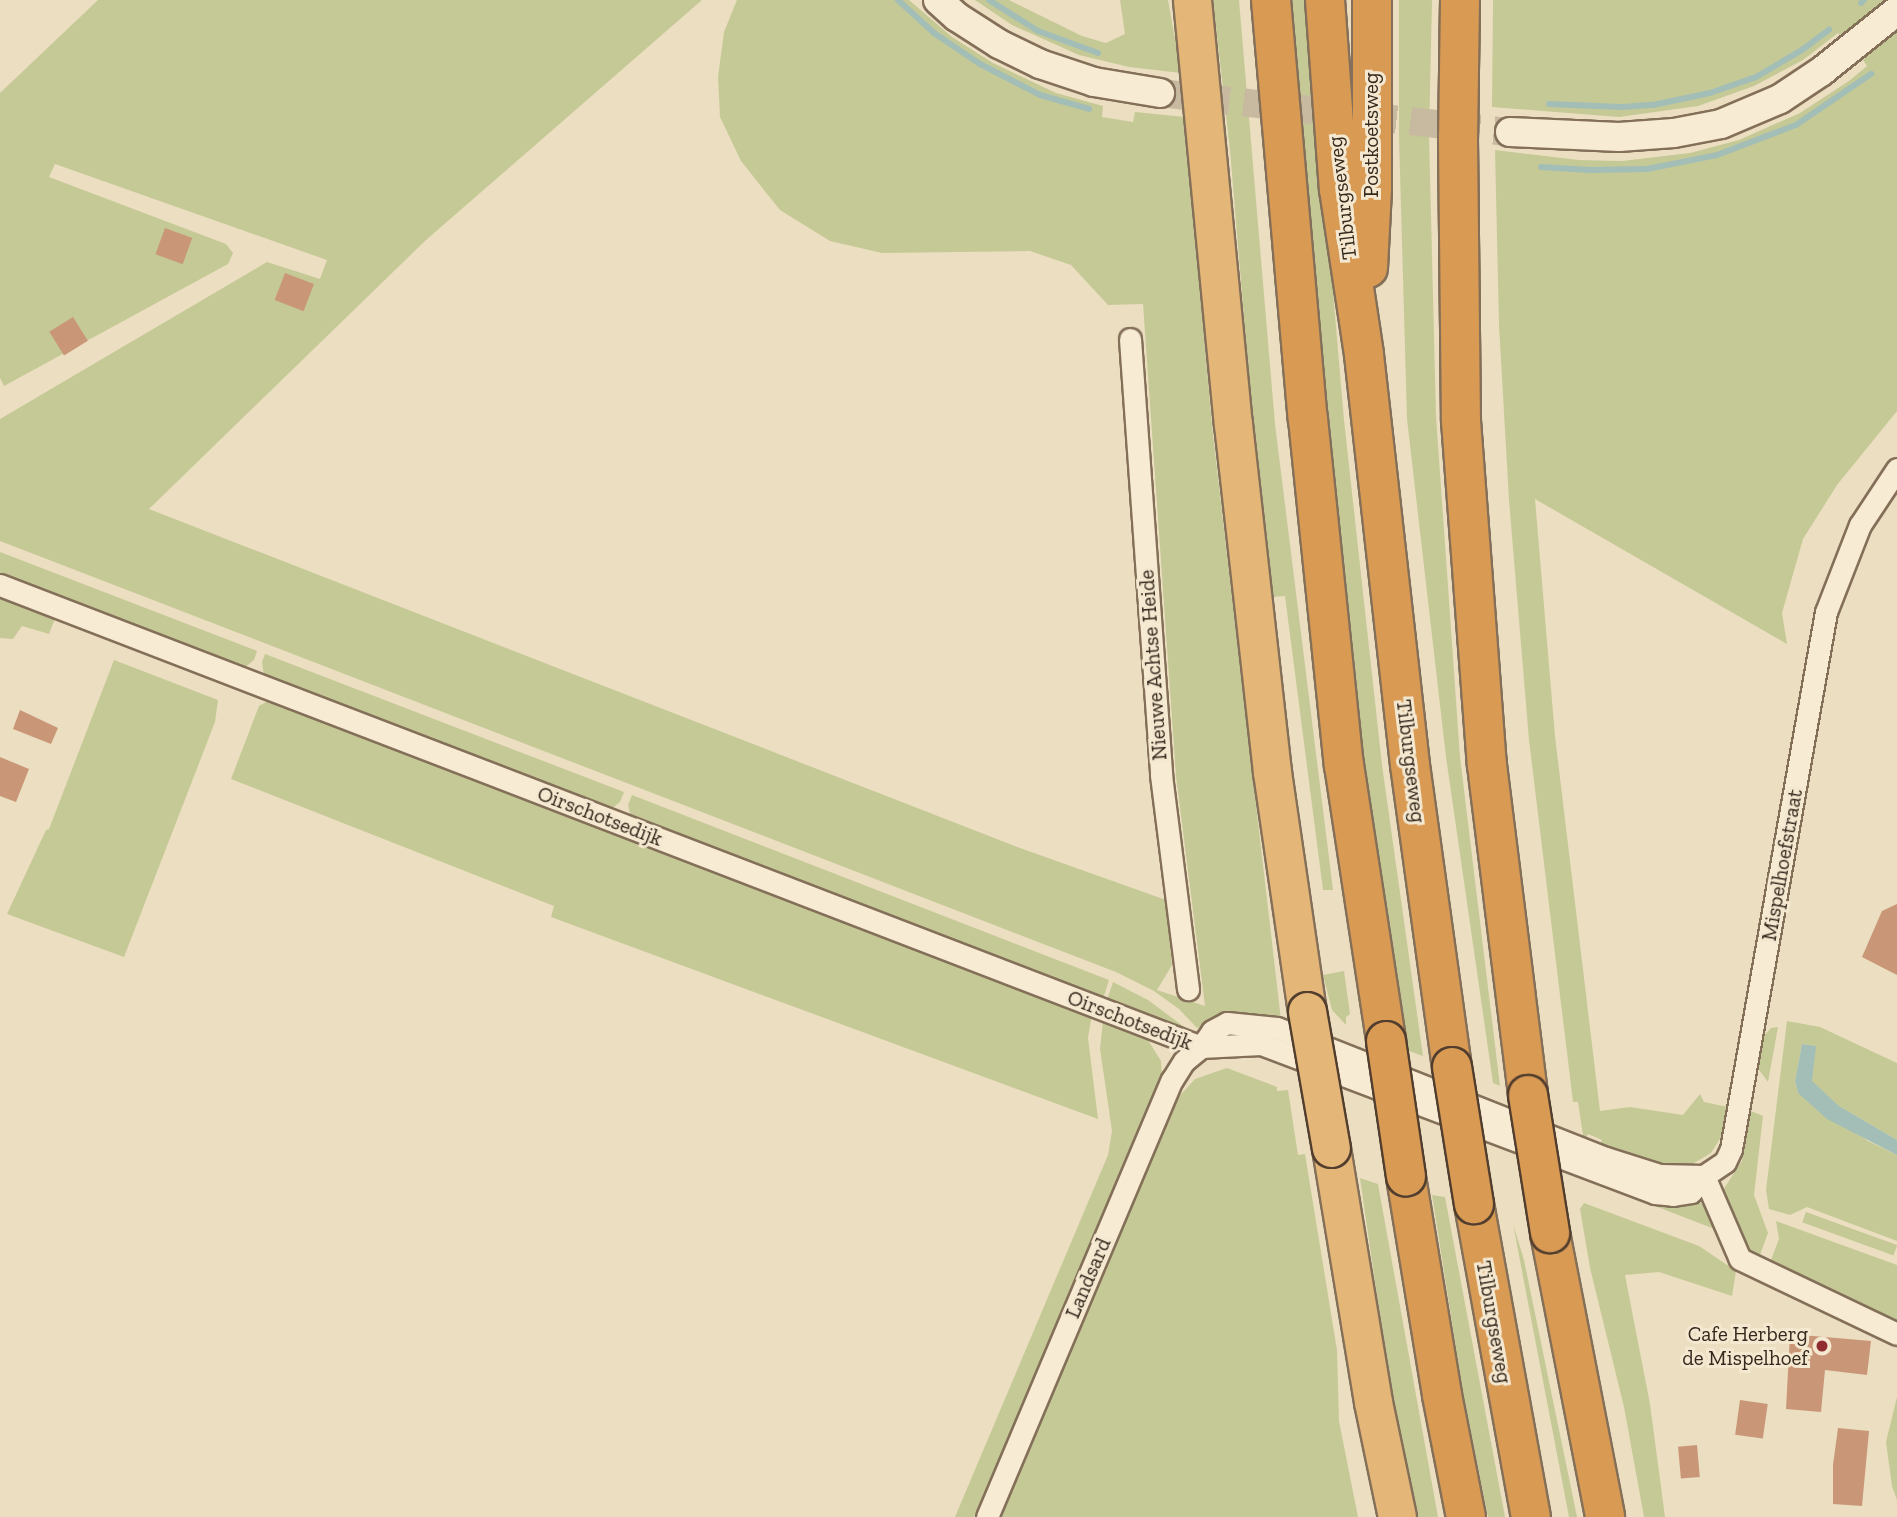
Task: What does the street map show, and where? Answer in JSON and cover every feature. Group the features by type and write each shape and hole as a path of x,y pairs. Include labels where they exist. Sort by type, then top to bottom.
{"highway":[{"path":"1192,0 1233,425 1272,772 1307,1011 1373,1402 1397,1517"},
{"path":"1271,0 1308,419 1344,765 1406,1177 1442,1395 1466,1517"},
{"name":"Tilburgseweg","path":"1325,0 1339,189 1364,355 1410,765 1474,1204 1531,1517"},
{"name":"Postkoetsweg","path":"1364,355 1372,188 1372,0"},
{"path":"1460,0 1458,139 1461,421 1487,765 1528,1095 1550,1233 1605,1517"}],"street":[{"path":"938,0 957,17 999,44 1040,64 1094,82 1160,93"},
{"path":"1510,132 1619,137 1674,133 1721,124 1780,99 1841,57 1897,11"},
{"name":"Nieuwe Achtse Heide","path":"1130,340 1161,775 1188,989"},
{"name":"Mispelhoefstraat","path":"1704,1176 1725,1162 1731,1149 1826,612 1860,525 1894,479"},
{"name":"Oirschotsedijk","path":"0,585 1201,1047 1212,1031 1227,1023 1277,1028 1606,1158 1660,1175 1704,1176"},
{"name":"Landsard","path":"987,1517 1172,1080 1184,1061 1201,1047"},
{"path":"1704,1176 1740,1259 1897,1334"}],"green space":[{"path":"98,0 702,0 426,240 149,509 1020,848 1166,900 1172,965 1157,990 1205,1006 1176,776 1143,304 1108,305 1071,265 1030,251 882,253 830,241 780,210 741,161 720,117 718,77 724,32 737,0 909,0 952,37 993,63 1056,93 1103,106 1102,117 1133,122 1135,112 1185,117 1212,426 1281,1020 1237,1014 1197,1028 1179,1009 1154,991 1116,972 0,541 0,419 267,262 320,279 327,260 55,164 49,177 226,244 233,253 228,264 4,386 0,378 0,93"},
{"path":"975,0 1009,0 1082,36 1106,43 1125,34 1120,0 1168,0 1181,73 1129,67 1079,55 1012,25"},
{"path":"1213,0 1239,0 1275,424 1333,890 1323,890 1285,596 1273,597 1253,425 1230,150"},
{"path":"1291,0 1308,0 1344,420 1382,765 1423,1056 1409,1051 1365,766 1325,420"},
{"path":"1399,0 1432,0 1429,136 1436,416 1460,757 1500,1086 1493,1083 1446,757 1407,419 1399,137"},
{"path":"1493,0 1889,0 1841,36 1838,33 1803,60 1754,86 1698,106 1619,117 1492,107"},
{"path":"1897,30 1897,411 1837,485 1803,539 1782,613 1787,644 1535,499 1555,736 1600,1111 1630,1107 1683,1115 1700,1094 1704,1102 1728,1107 1723,1134 1711,1153 1689,1166 1662,1169 1599,1148 1602,1140 1588,1134 1584,1142 1578,1102 1573,1102 1529,740 1509,500 1499,325 1495,150 1579,160 1622,161 1690,153 1739,140 1800,113 1849,81 1867,66 1863,60"},
{"path":"0,552 257,651 254,660 243,669 0,575"},
{"path":"0,594 56,616 49,634 22,626 13,639 0,638"},
{"path":"265,654 624,792 620,802 610,810 264,676 262,662"},
{"path":"114,660 218,700 215,722 124,957 7,914 46,830 49,829"},
{"path":"268,701 1092,1014 1088,1038 1098,1119 551,917 554,906 231,779 259,706"},
{"path":"632,795 1109,980 1103,999 631,817 628,805"},
{"path":"1344,971 1350,1014 1346,1017 1346,1025 1332,1010 1323,975"},
{"path":"1113,982 1148,1000 1191,1032 1107,1000"},
{"path":"1103,1021 1146,1037 1161,1061 1162,1076 974,1517 955,1517 1108,1155 1112,1131 1100,1049"},
{"path":"1787,1021 1820,1027 1897,1063 1897,1140 1839,1106 1811,1081 1815,1046 1802,1044 1795,1081 1798,1093 1868,1141 1897,1155 1897,1241 1807,1207 1790,1215 1769,1209 1766,1190"},
{"path":"1778,1027 1768,1082 1757,1067 1762,1038 1771,1028"},
{"path":"1255,1051 1676,1203 1699,1202 1706,1207 1717,1230"},
{"path":"1227,1068 1277,1087 1277,1091 1288,1090 1298,1155 1305,1154 1337,1350 1339,1421 1358,1517 996,1517 1173,1103 1195,1079"},
{"path":"1751,1111 1763,1116 1754,1195 1768,1233 1760,1255 1744,1248 1721,1193 1742,1161"},
{"path":"1360,1178 1378,1184 1438,1517 1416,1517 1392,1400"},
{"path":"1432,1195 1445,1197 1505,1517 1488,1517 1463,1392"},
{"path":"1584,1203 1699,1246 1736,1271 1732,1296 1659,1272 1625,1275 1650,1404 1665,1517 1644,1517 1624,1407 1590,1268 1580,1209"},
{"path":"1806,1212 1897,1245 1893,1256 1802,1222"},
{"path":"1776,1221 1897,1265 1897,1322 1771,1260 1779,1239"},
{"path":"1513,1224 1524,1260 1577,1517 1569,1517"},
{"path":"1897,1397 1897,1500 1892,1486 1886,1442"}],"water":[{"path":"1802,1044 1816,1046 1812,1081 1839,1106 1897,1140 1897,1155 1827,1119 1798,1093 1795,1081"}],"building":[{"path":"165,228 192,238 183,264 155,254"},
{"path":"285,273 314,284 304,311 275,300"},
{"path":"73,317 88,341 64,356 49,332"},
{"path":"20,710 58,728 51,744 13,729"},
{"path":"0,757 29,769 16,802 0,796"},
{"path":"1897,904 1897,975 1862,957 1882,911"},
{"path":"1790,1334 1871,1341 1867,1375 1825,1370 1821,1412 1786,1409"},
{"path":"1740,1400 1768,1404 1763,1439 1735,1435"},
{"path":"1838,1428 1869,1431 1862,1506 1833,1504 1833,1465"},
{"path":"1697,1445 1700,1477 1681,1479 1678,1447"}],"waterway":[{"path":"898,0 934,33 980,64 1040,95 1089,109"},
{"path":"989,0 1038,31 1098,53"},
{"path":"1861,3 1864,0"},
{"path":"1549,104 1622,107 1653,105 1710,93 1756,77 1802,50 1829,30"},
{"path":"1541,167 1647,169 1717,155 1796,125 1871,74"}],"tunnel":[{"path":"1160,93 1510,132"}],"place":[{"name":"Cafe Herberg de Mispelhoef","path":"1822,1346"}]}
